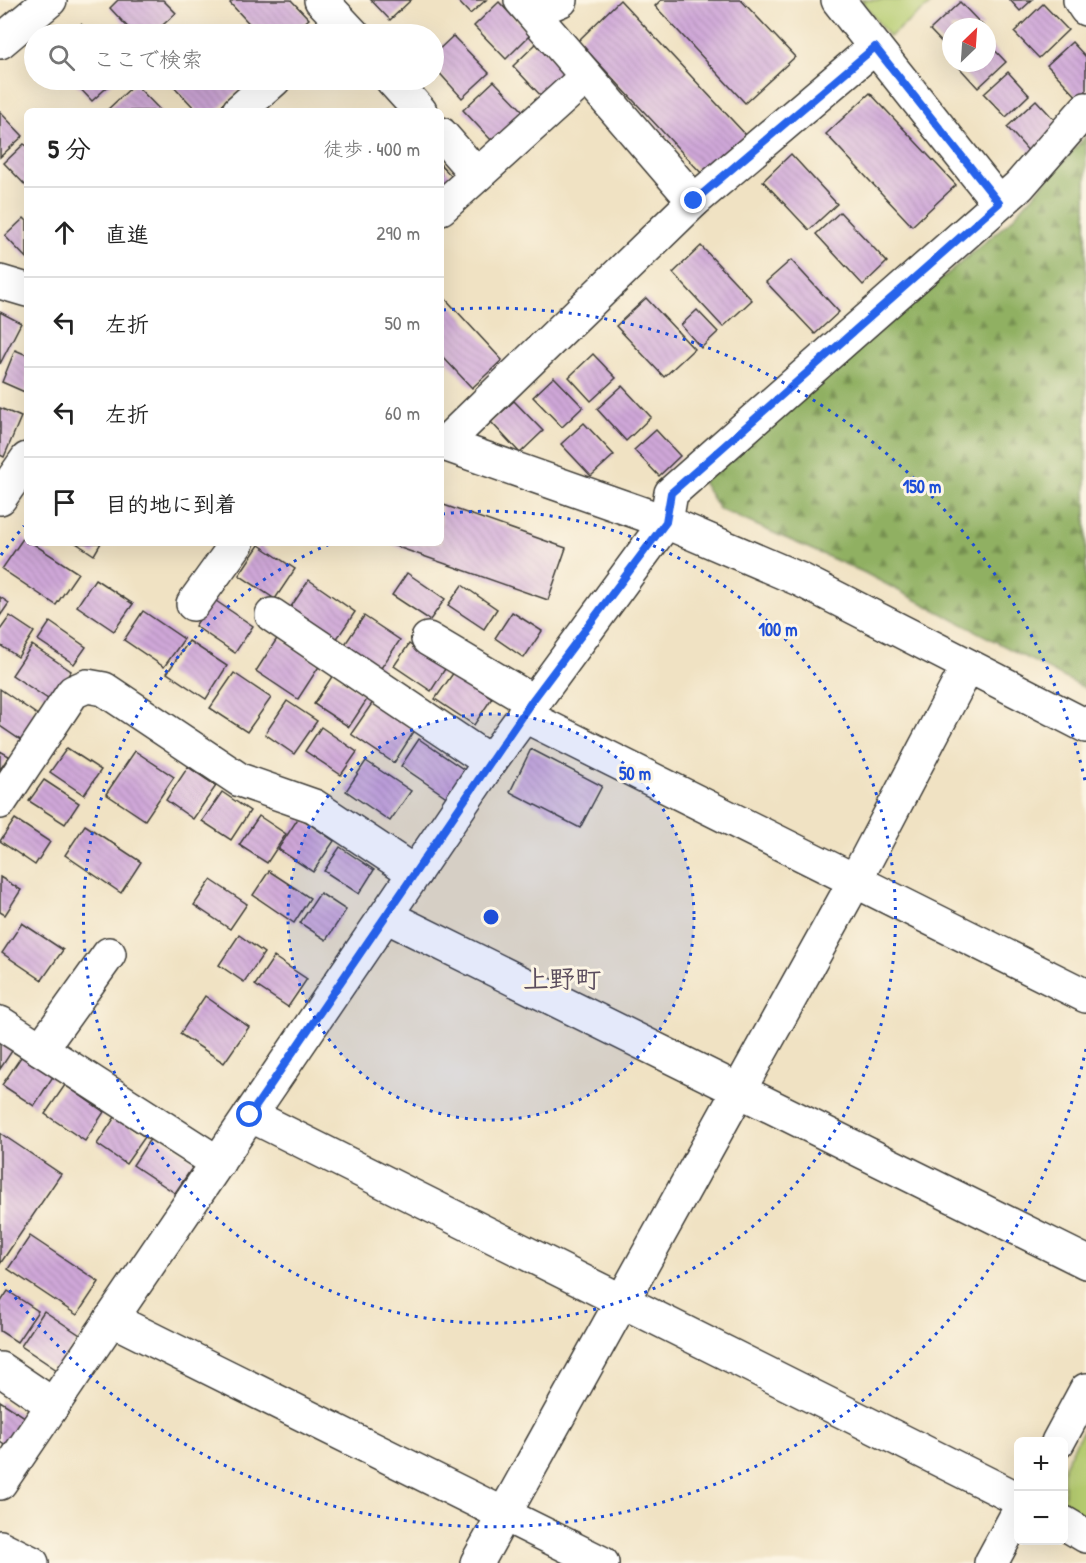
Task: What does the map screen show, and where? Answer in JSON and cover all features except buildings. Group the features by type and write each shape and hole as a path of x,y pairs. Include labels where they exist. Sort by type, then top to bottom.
{"street":[{"path":"0,42 50,0"},
{"path":"526,6 561,0"},
{"path":"838,0 999,203"},
{"path":"1080,0 1086,9"},
{"path":"526,6 694,201"},
{"path":"444,441 694,201 875,47"},
{"path":"444,205 586,77"},
{"path":"242,108 263,90"},
{"path":"401,90 417,108"},
{"path":"0,1483 490,762 666,522 671,493 1019,186 1086,109"},
{"path":"444,137 476,174"},
{"path":"0,282 24,289"},
{"path":"444,444 666,522 801,580 1086,726"},
{"path":"0,498 24,463"},
{"path":"193,604 235,546"},
{"path":"272,615 490,762"},
{"path":"428,639 528,708 855,881 1086,996"},
{"path":"477,1563 502,1514 855,881 968,666"},
{"path":"0,802 73,692 87,686 104,688 240,780 314,806 415,873"},
{"path":"386,916 1086,1262"},
{"path":"41,1049 109,954"},
{"path":"0,1023 218,1163"},
{"path":"250,1115 1014,1497"},
{"path":"111,1319 602,1563"},
{"path":"0,1369 53,1405"},
{"path":"1061,1437 1086,1389"},
{"path":"992,1563 1014,1521"},
{"path":"1068,1525 1086,1536"},
{"path":"0,1547 32,1563"}],"green space":[{"path":"861,0 936,0 889,37"},
{"path":"1086,136 1086,689 863,572 719,509 702,482 1011,220"},
{"path":"1086,1424 1086,1521 1068,1511 1068,1458"}],"district":[{"name":"上野町","path":"562,979"}],"route":[{"path":"250,1115 532,701 666,522 671,493 999,203 875,47 694,201"}]}
